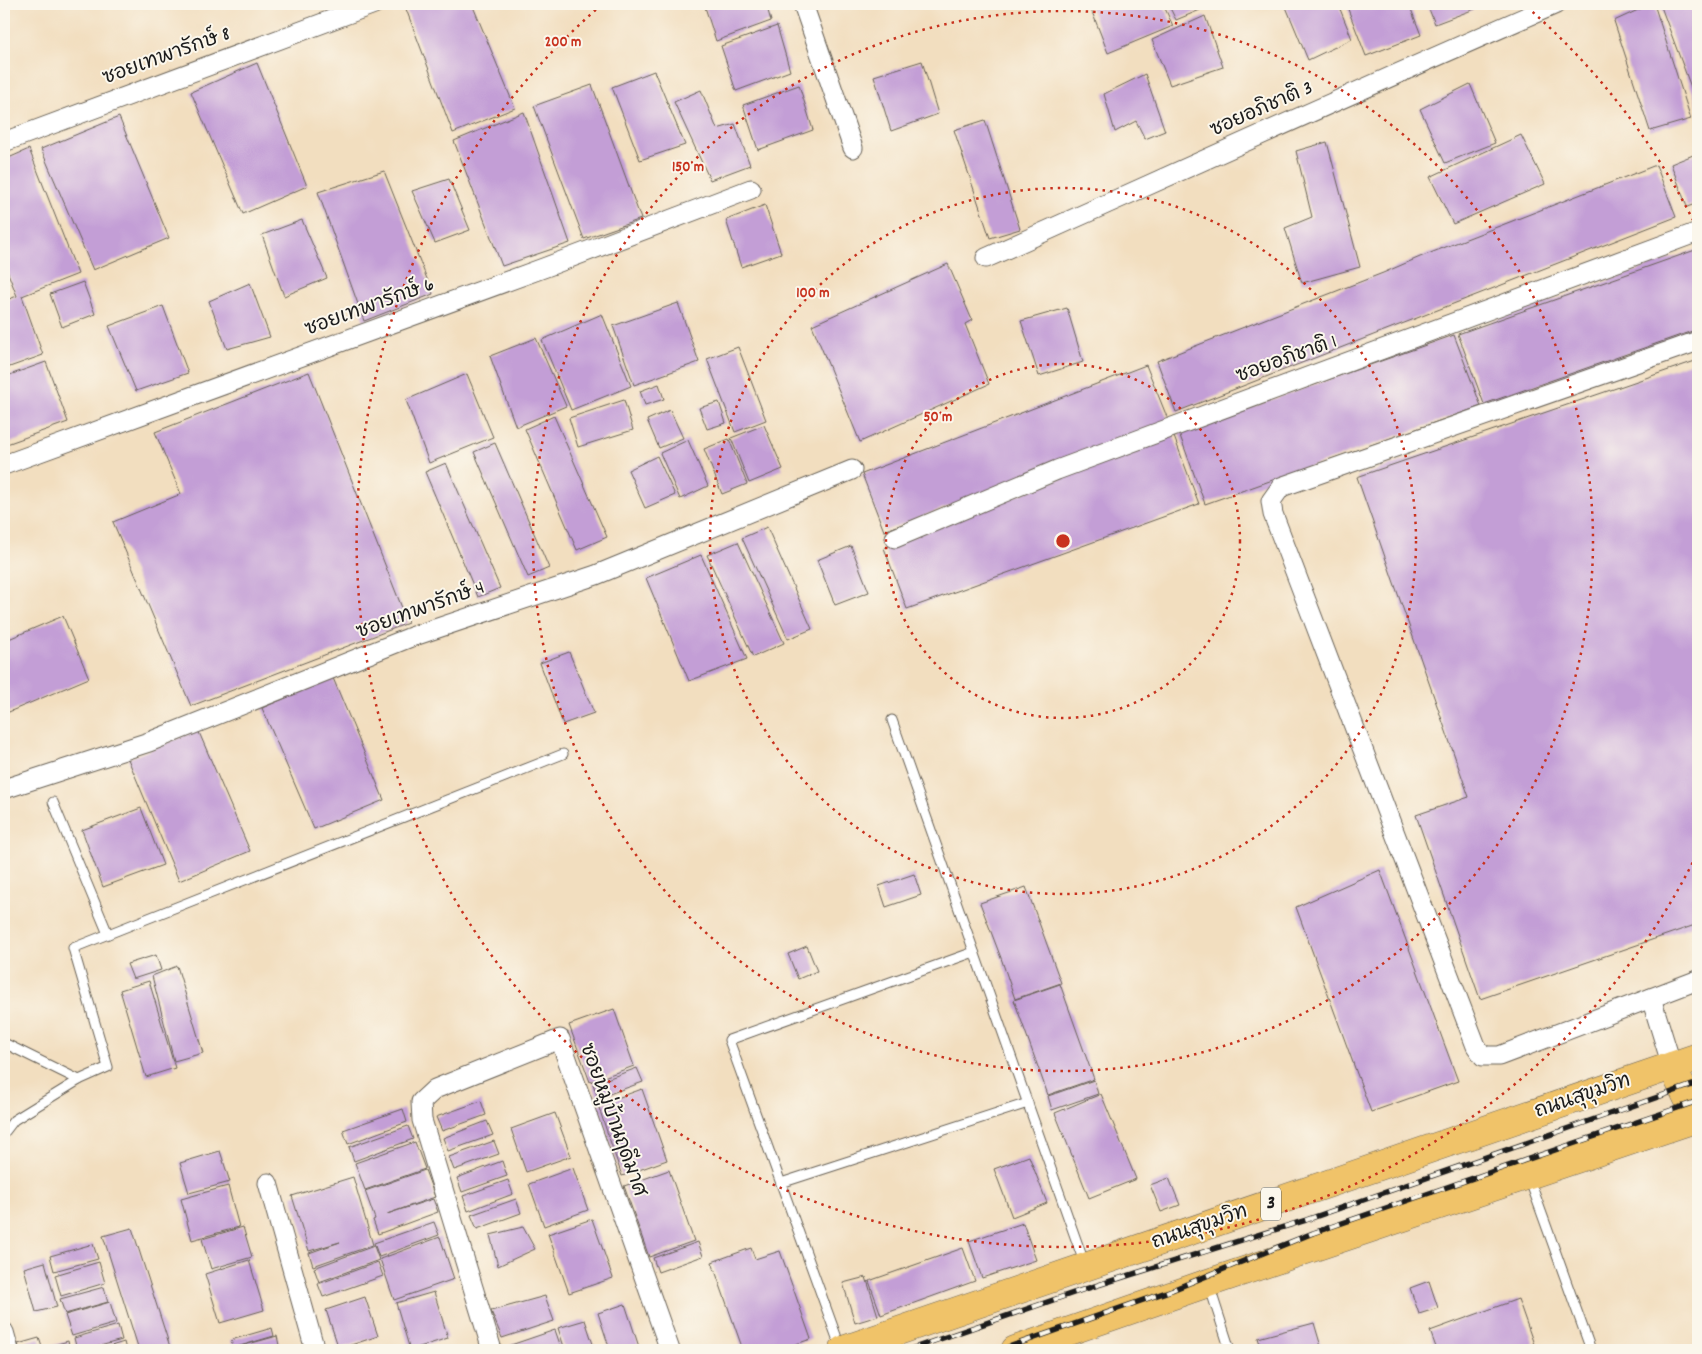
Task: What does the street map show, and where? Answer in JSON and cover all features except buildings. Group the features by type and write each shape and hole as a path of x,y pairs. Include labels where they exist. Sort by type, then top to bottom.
{"highway":[{"name":"ถนนสุขุมวิท","path":"842,1350 1698,1057"},
{"path":"1015,1350 1062,1339 1208,1283 1698,1119 1672,1066"}],"street":[{"name":"ซอยเทพารักษ์ 8","path":"4,142 374,4"},
{"name":"ซอยอภิชาติ 3","path":"986,258 1372,84 1556,4"},
{"path":"809,5 853,148"},
{"name":"ซอยเทพารักษ์ 6","path":"4,465 546,267 751,189"},
{"name":"ซอยอภิชาติ 1","path":"895,538 1057,470 1698,232"},
{"path":"1698,342 1281,488 1271,501 1273,514 1476,1046 1483,1056 1498,1056 1698,980"},
{"name":"ซอยเทพารักษ์ 4","path":"4,789 149,742 411,637 596,574 852,470"},
{"path":"1651,998 1672,1066"},
{"name":"ซอยหมู่บ้านฤดีมาศ","path":"492,1350 422,1120 421,1102 435,1088 560,1039 670,1350"},
{"path":"268,1183 315,1350"},
{"path":"4,1332 9,1350"}],"lane":[{"path":"892,720 1086,1267"},
{"path":"4,1133 14,1120 79,1080 108,1067 73,948 563,754"},
{"path":"52,802 108,934"},
{"path":"842,1350 729,1040 974,952"},
{"path":"4,1043 79,1080"},
{"path":"780,1183 1028,1103"},
{"path":"1528,1175 1591,1350"},
{"path":"1208,1283 1230,1350"}],"railway":[{"path":"908,1350 1085,1289 1306,1220 1698,1083"},
{"path":"1000,1350 1172,1290 1313,1233 1698,1101"}]}
